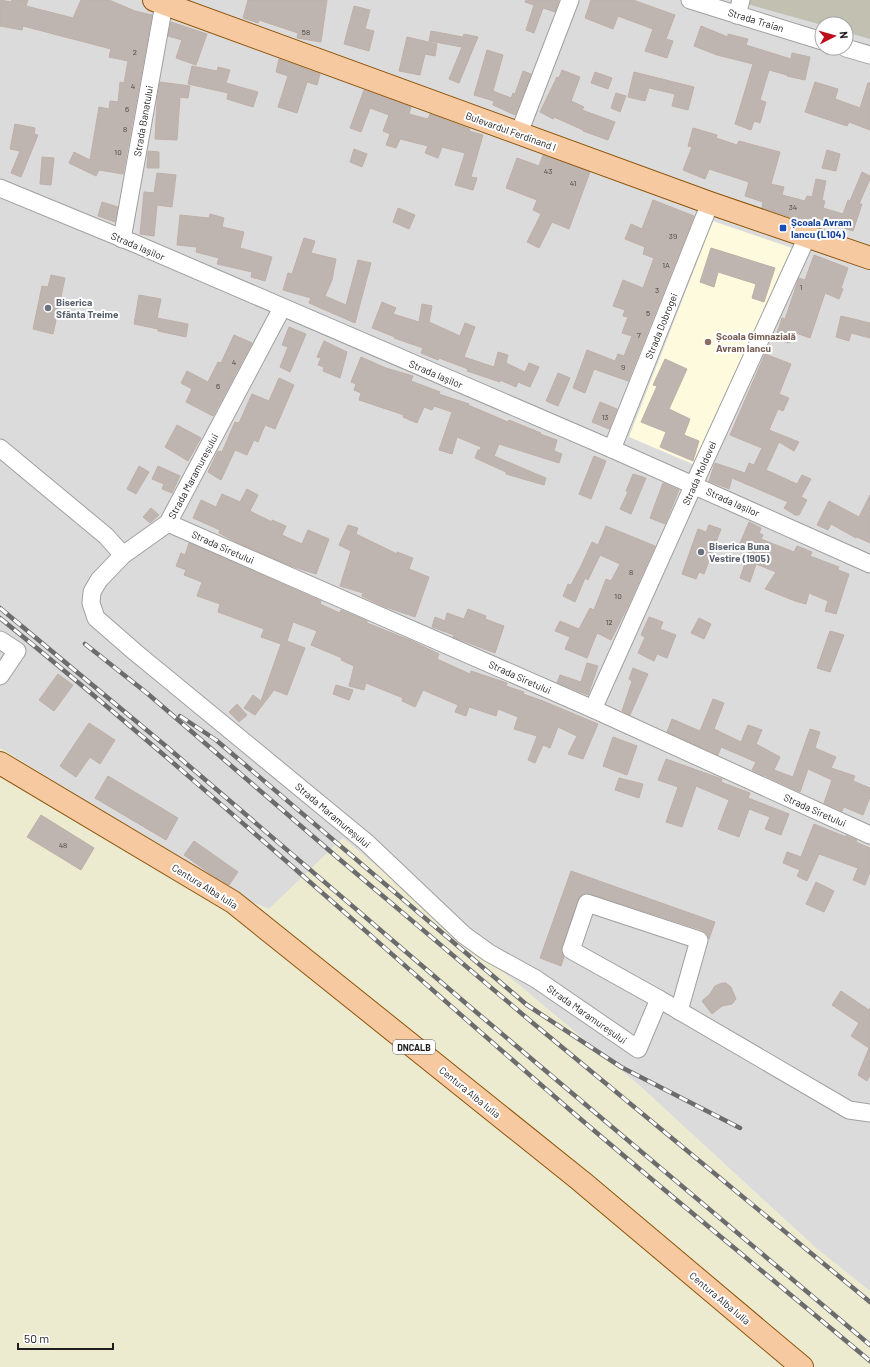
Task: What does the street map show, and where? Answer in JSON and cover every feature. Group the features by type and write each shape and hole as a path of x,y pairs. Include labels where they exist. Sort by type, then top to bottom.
{"main road":[{"name":"Bulevardul Ferdinand I","path":"159,2 710,203 870,258"},
{"name":"Centura Alba Iulia","path":"0,763 233,902 581,1181 802,1367"}],"street":[{"path":"519,133 570,0"},
{"name":"Strada Traian","path":"690,0 739,7 814,38"},
{"name":"Strada Banatului","path":"122,239 159,2"},
{"path":"854,50 870,55"},
{"name":"Strada Iașilor","path":"0,188 694,484 870,564"},
{"name":"Strada Dobrogei","path":"612,449 710,203"},
{"name":"Strada Moldovei","path":"593,710 807,237"},
{"name":"Strada Maramureșului","path":"282,308 168,523 123,555 99,580 92,592 91,603 96,618 141,657 366,842 464,935 489,953 536,979 638,1049 659,999"},
{"path":"0,448 106,536 123,555"},
{"name":"Strada Siretului","path":"168,523 593,710 870,835"},
{"path":"0,640 17,651 0,676"},
{"path":"679,1010 699,940 587,903 571,950 679,1010 849,1110 870,1113"}],"shaded area":[{"path":"0,0 870,0 870,1291 816,1248 640,1086 343,838 269,909 247,900 0,748"},
{"path":"733,0 870,0 870,39 854,34 854,16 814,16 814,23"},
{"name":"Școala Gimnazială Avram Iancu","path":"713,221 792,248 695,465 629,437"}],"green space":[{"path":"0,748 247,900 269,909 343,838 640,1086 816,1248 870,1291 870,1367 0,1367"}],"building":[{"path":"0,0 11,2 12,0 28,0 26,6 73,18 81,0 109,0 135,11 152,15 123,174 99,170 96,176 69,163 74,152 90,160 99,107 109,109 110,101 118,102 120,82 124,83 128,61 109,57 111,49 23,26 22,30 0,26"},
{"path":"248,0 327,0 321,42 297,38 298,33 259,20 258,23 243,18"},
{"path":"526,0 559,0 555,12 543,8 534,33 526,30 534,5 525,2"},
{"path":"591,0 633,0 675,15 666,39 673,41 667,58 645,51 653,29 618,16 613,29 585,18"},
{"path":"354,6 370,10 365,29 374,31 369,51 344,44"},
{"path":"171,22 207,34 196,65 176,58 182,40 168,36"},
{"path":"701,26 728,37 728,34 748,39 746,45 791,59 792,53 810,57 805,80 769,70 760,100 766,102 760,123 754,121 751,130 735,124 753,64 717,55 694,46"},
{"path":"431,31 463,37 464,34 478,37 459,83 449,79 462,47 429,41"},
{"path":"407,37 437,44 435,56 425,54 420,75 399,71"},
{"path":"487,50 503,55 493,91 511,98 513,93 515,94 523,71 531,74 515,115 493,105 494,101 474,95"},
{"path":"279,59 320,74 317,85 307,82 297,113 278,107 288,76 276,72"},
{"path":"192,66 217,71 218,67 230,70 226,83 258,92 253,107 227,99 228,93 188,84"},
{"path":"562,70 580,77 571,101 584,107 582,110 615,122 608,140 583,131 554,117 553,119 540,112"},
{"path":"595,72 612,78 608,89 591,83"},
{"path":"634,72 694,87 688,110 672,106 675,94 649,88 645,101 628,97"},
{"path":"160,82 190,86 188,98 180,97 177,140 155,139 157,101"},
{"path":"815,82 838,89 835,99 860,108 868,83 870,83 870,130 849,122 847,126 805,112"},
{"path":"364,90 411,107 409,114 428,119 430,114 470,129 469,131 483,135 471,177 477,178 473,190 455,185 465,153 442,147 438,158 425,153 428,146 400,139 396,148 386,145 390,134 383,131 389,115 370,108 361,132 350,128"},
{"path":"616,93 626,96 620,112 611,108"},
{"path":"15,124 35,128 34,134 38,135 21,177 11,173 20,151 10,149"},
{"path":"693,128 717,135 716,138 737,145 739,141 780,152 771,184 784,187 782,195 805,201 807,196 812,197 816,179 826,181 822,200 825,201 823,208 843,214 848,200 850,201 862,172 870,176 859,204 862,204 853,231 820,220 818,226 762,208 763,202 745,196 749,182 709,169 705,179 683,170 692,147 688,146"},
{"path":"354,149 367,154 362,167 350,162"},
{"path":"827,150 840,154 836,171 822,168"},
{"path":"148,151 159,152 159,168 147,168"},
{"path":"543,155 590,172 569,229 552,222 539,248 527,242 541,214 533,210 537,200 506,188 517,158 539,166"},
{"path":"42,157 54,158 51,185 40,184"},
{"path":"157,173 176,175 172,207 157,205 154,236 140,234 144,192 154,193"},
{"path":"653,200 694,216 628,381 594,369 585,393 573,388 587,350 615,361 618,354 624,356 632,336 622,333 628,317 623,316 625,310 613,306 623,280 643,288 654,258 643,254 645,247 625,239 631,224 642,229"},
{"path":"102,202 118,207 115,222 98,216"},
{"path":"398,208 415,215 409,229 393,222"},
{"path":"210,214 224,218 222,227 244,232 240,248 272,257 265,281 251,277 252,272 217,264 219,258 196,252 197,247 177,245 180,215 209,218"},
{"path":"304,238 315,241 311,253 336,259 332,280 325,296 346,305 358,260 371,263 355,323 309,303 311,298 283,290 288,273 292,274"},
{"path":"711,248 775,268 764,302 752,298 756,284 718,272 714,287 700,282"},
{"path":"814,255 848,268 839,299 825,293 810,338 793,332 789,343 775,339 782,318 785,319 799,278 805,280"},
{"name":"Biserica Sfânta Treime","path":"51,275 65,278 53,334 33,329 42,286 48,287"},
{"path":"139,295 161,299 157,318 188,324 186,337 134,324"},
{"path":"382,302 396,308 393,314 419,322 422,304 432,306 429,322 460,336 465,323 475,327 464,357 494,367 498,352 508,355 506,363 525,372 529,363 539,367 530,387 518,382 516,387 500,380 500,382 467,371 468,369 421,353 423,348 394,338 395,337 372,328"},
{"path":"841,316 870,323 870,338 851,333 849,341 836,337"},
{"path":"289,327 306,334 290,372 280,367 288,347 282,345"},
{"path":"234,335 252,343 213,416 186,402 192,389 181,383 187,371 208,382 218,362 221,363"},
{"path":"324,341 347,352 340,378 323,371 324,367 318,365 321,358 317,357"},
{"path":"765,354 791,364 779,394 789,398 783,411 778,409 769,430 799,442 794,451 779,442 766,470 797,484 802,475 811,479 801,497 807,500 799,515 795,515 784,508 788,502 732,478 729,489 709,481 715,463 745,473 749,463 754,465 762,448 730,435"},
{"path":"361,357 386,368 413,376 411,381 440,392 439,394 469,404 468,405 508,422 509,420 557,440 554,451 562,454 559,463 499,444 494,456 546,478 544,485 506,474 506,472 475,458 481,447 457,437 452,454 439,450 452,412 434,406 432,410 424,407 417,423 403,417 404,415 359,400 361,393 354,390 356,384 351,382"},
{"path":"665,359 687,369 669,409 690,419 684,435 699,441 693,461 660,447 666,432 641,422 657,386 653,385"},
{"path":"558,373 570,378 558,406 546,401"},
{"path":"279,378 294,385 275,429 265,425 258,442 254,440 247,455 235,450 221,480 208,472 218,451 222,452 235,422 239,423 252,394 269,401"},
{"path":"600,402 617,409 609,429 592,422"},
{"path":"177,425 201,438 188,461 165,447"},
{"path":"594,456 606,461 591,499 579,494"},
{"path":"139,466 149,472 136,494 127,489"},
{"path":"158,466 180,476 172,493 162,489 164,484 152,479"},
{"path":"633,474 646,478 631,514 620,509 628,492 626,491"},
{"path":"663,483 679,490 665,524 650,518"},
{"path":"247,489 258,495 250,511 272,522 272,520 286,526 282,535 302,544 308,530 329,539 316,574 288,565 238,543 219,533 220,530 193,518 201,500 216,507 222,494 240,502"},
{"path":"870,495 870,543 857,537 856,538 831,524 828,530 817,525 829,501 859,517"},
{"path":"151,508 159,515 150,523 143,517"},
{"path":"749,522 761,528 759,533 763,535 761,539 794,552 797,546 812,552 810,556 839,567 838,570 849,574 836,614 825,611 828,601 809,593 806,604 765,589 776,572 756,564 750,582 740,578 749,552 738,548"},
{"path":"348,525 358,528 356,534 397,554 397,552 413,558 409,569 429,577 415,617 383,606 362,596 363,593 340,586 351,551 339,545"},
{"name":"Biserica Buna Vestire (1905)","path":"709,525 721,529 704,574 699,572 696,579 682,574 698,529 706,532"},
{"path":"606,526 655,546 611,640 597,633 587,658 565,649 570,637 555,631 560,621 579,629 590,608 594,610 606,579 611,581 620,564 600,555 588,580 585,578 575,602 563,596 568,584 571,585 592,542 598,545"},
{"path":"189,543 321,601 320,604 340,613 341,610 367,621 367,623 412,641 439,654 437,659 470,674 471,671 507,683 506,686 524,692 523,694 598,724 583,759 568,754 577,736 558,727 550,748 543,745 535,763 528,760 537,736 514,729 518,717 498,709 496,716 469,707 466,716 455,712 458,705 423,690 415,707 402,701 403,698 366,683 364,690 349,686 354,666 341,660 342,658 311,645 317,631 293,622 287,641 305,648 287,695 274,690 255,715 244,708 253,695 261,701 281,644 261,637 264,629 218,612 220,604 197,596 202,582 184,575 186,570 176,566 181,553 185,555"},
{"path":"468,609 486,616 485,619 504,626 495,653 453,637 454,635 432,627 435,617 445,621 447,613 464,619"},
{"path":"649,617 663,622 660,629 676,635 667,658 657,654 654,661 638,653 645,637 641,635"},
{"path":"699,618 711,624 704,639 691,633"},
{"path":"830,631 844,635 830,672 817,668"},
{"path":"587,663 598,666 588,695 557,683 560,675 581,682"},
{"path":"633,668 648,674 630,715 622,711 632,681 629,679"},
{"path":"58,674 73,685 54,711 39,700"},
{"path":"336,685 353,690 349,700 333,694"},
{"path":"713,699 724,703 714,729 741,742 748,725 762,730 756,744 780,757 774,770 793,777 810,729 820,732 815,748 836,757 831,768 855,776 853,781 870,788 870,797 863,815 844,807 842,811 824,803 832,780 808,769 800,792 752,770 756,762 721,747 718,755 667,732 672,719 700,731"},
{"path":"237,704 247,715 239,722 229,712"},
{"path":"89,723 115,740 100,764 90,757 76,777 60,766"},
{"path":"613,737 637,746 627,775 603,766"},
{"path":"666,759 722,779 721,782 750,793 748,798 789,814 781,835 765,829 770,817 749,809 739,837 718,829 729,800 696,786 682,827 666,822 678,787 658,780"},
{"path":"108,776 178,818 166,840 95,798"},
{"path":"619,778 643,784 639,798 615,790"},
{"path":"41,815 94,848 81,870 27,837"},
{"path":"814,824 846,837 846,835 857,840 856,842 870,848 870,872 865,885 853,880 858,868 819,854 807,881 797,876 800,870 783,863 787,852 801,857"},
{"path":"194,841 238,872 229,885 184,855"},
{"path":"571,871 715,922 709,939 707,934 702,930 585,893 581,895 578,900 562,947 561,952 564,957 561,966 540,958"},
{"path":"816,882 834,891 824,912 806,904"},
{"path":"726,983 731,987 736,999 732,1004 722,1006 712,1014 702,1001 710,994 715,986"},
{"path":"841,991 869,1010 870,1008 870,1075 867,1081 858,1075 869,1048 851,1036 859,1023 832,1005"}],"railway":[{"path":"0,608 167,747 469,1006 870,1345"},
{"path":"0,618 145,738 570,1110 870,1361"},
{"path":"85,644 148,694 534,1024 870,1302"},
{"path":"180,716 216,740 527,1005 621,1067 740,1128"}],"place":[{"name":"Școala Avram Iancu (L104)","path":"783,228"},
{"name":"Biserica Sfânta Treime","path":"48,308"},
{"name":"Școala Gimnazială Avram Iancu","path":"708,342"},
{"name":"Biserica Buna Vestire (1905)","path":"701,552"}]}
